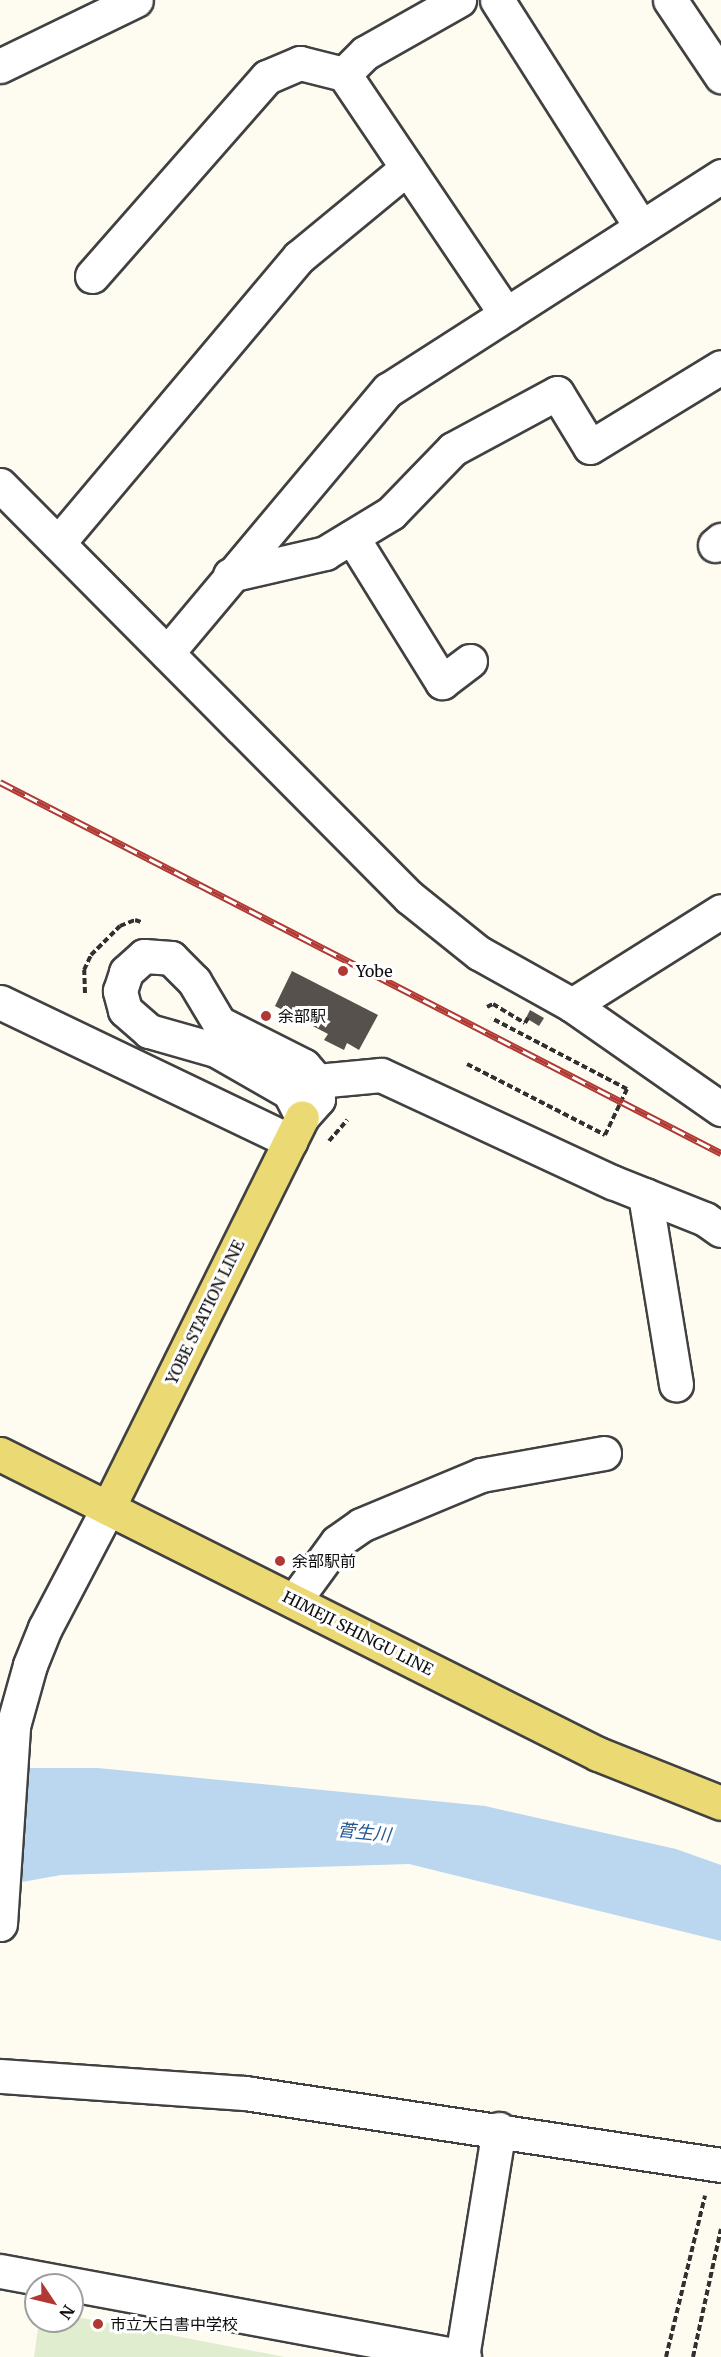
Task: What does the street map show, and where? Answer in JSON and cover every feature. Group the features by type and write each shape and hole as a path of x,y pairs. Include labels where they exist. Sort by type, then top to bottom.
{"main road":[{"name":"YOBE STATION LINE","path":"108,1508 296,1129"},
{"name":"HIMEJI SHINGU LINE","path":"0,1454 598,1754 721,1803"}],"street":[{"path":"0,66 136,0"},
{"path":"344,74 365,53 459,0"},
{"path":"497,0 641,227"},
{"path":"670,0 721,76"},
{"path":"92,276 267,77 300,63 344,74 506,314"},
{"path":"58,543 299,257 407,168"},
{"path":"166,653 388,390 721,176"},
{"path":"230,575 325,553 391,513 453,449 557,393 590,447 721,367"},
{"path":"5,499 58,543 409,897 479,952 572,1005 721,1109"},
{"path":"352,537 442,682 470,661"},
{"path":"572,1005 721,911"},
{"path":"144,956 171,958 195,981 219,1023 304,1066 317,1081 318,1099 296,1129 289,1092 216,1050 149,1031 125,1010 120,991 126,972 144,956"},
{"path":"0,1002 296,1129"},
{"path":"317,1081 381,1075 645,1196 705,1219 721,1230"},
{"path":"645,1196 676,1384"},
{"path":"294,1601 338,1542 361,1525 481,1475 604,1453"},
{"path":"0,1924 8,1732 45,1628 108,1508"},
{"path":"0,2076 245,2093 499,2129 717,2164"},
{"path":"0,2271 463,2357 499,2129"}],"path":[{"path":"467,1064 605,1135 627,1089 491,1018"},
{"path":"666,2357 717,2164"},
{"path":"693,2357 721,2229"}],"green space":[{"path":"84,2318 285,2357 34,2357 37,2333 84,2333"}],"water":[{"name":"菅生川","path":"0,1768 98,1768 485,1806 676,1849 721,1865 721,1941 409,1864 61,1875 0,1886"}],"building":[{"path":"292,971 378,1015 359,1050 347,1043 344,1050 324,1040 328,1034 275,1006"},
{"path":"530,1010 544,1018 539,1026 526,1018"}],"railway":[{"path":"0,782 721,1153"}],"place":[{"name":"Yobe","path":"343,971"},
{"name":"余部駅","path":"266,1016"},
{"name":"余部駅前","path":"280,1561"},
{"name":"市立大白書中学校","path":"98,2324"}]}
